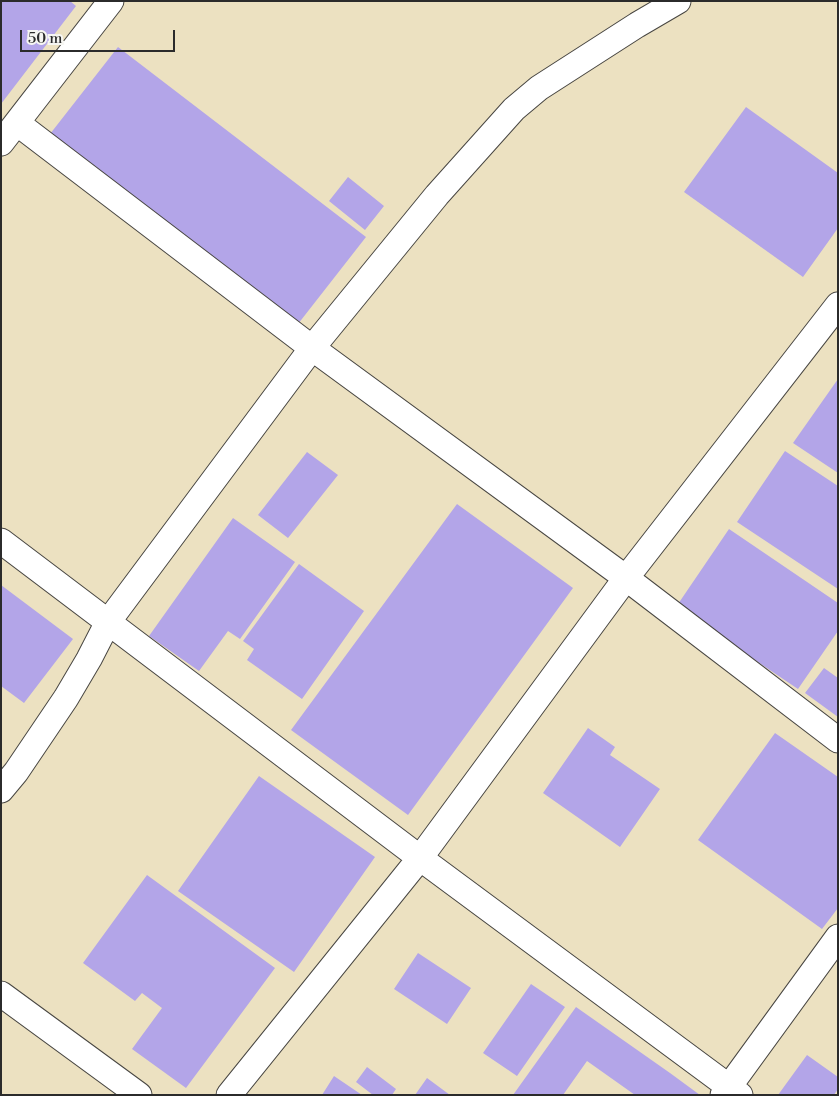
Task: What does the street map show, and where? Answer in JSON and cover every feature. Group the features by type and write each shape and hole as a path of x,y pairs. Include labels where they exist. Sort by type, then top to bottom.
{"street":[{"path":"1,143 111,1"},
{"path":"1,790 16,772 66,698 108,622 312,348 436,195 514,109 539,88 678,1"},
{"path":"17,123 312,348 626,578 838,740"},
{"path":"229,1095 420,858 626,578 838,305"},
{"path":"1,541 730,1092 838,937"},
{"path":"1,994 140,1095"}],"building":[{"path":"1,1 70,1 76,6 1,104"},
{"path":"118,47 366,237 298,324 50,134"},
{"path":"746,107 838,173 838,228 803,277 684,192"},
{"path":"348,177 384,206 365,230 329,201"},
{"path":"838,379 838,473 793,443"},
{"path":"785,451 838,486 838,589 737,522"},
{"path":"307,452 338,475 288,538 258,515"},
{"path":"457,504 573,588 408,815 291,730"},
{"path":"233,518 295,562 240,639 228,631 199,671 149,636"},
{"path":"729,529 838,603 838,631 798,689 676,607"},
{"path":"299,564 364,611 302,699 247,660 254,649 243,641"},
{"path":"1,585 73,639 24,703 1,686"},
{"path":"824,668 838,678 838,717 805,693"},
{"path":"588,728 615,747 610,755 660,789 620,847 543,793"},
{"path":"775,733 838,777 838,908 822,929 698,840"},
{"path":"259,776 375,857 294,972 178,891"},
{"path":"147,875 275,968 186,1088 132,1049 162,1008 142,993 135,1001 83,963"},
{"path":"418,953 471,988 447,1024 394,989"},
{"path":"531,984 565,1007 517,1076 483,1053"},
{"path":"576,1007 700,1095 635,1095 587,1061 563,1095 513,1095"},
{"path":"807,1055 838,1077 838,1089 834,1095 778,1095"},
{"path":"367,1067 396,1089 392,1095 373,1095 356,1082"},
{"path":"334,1076 362,1095 322,1095"},
{"path":"427,1078 450,1095 415,1095"}]}
